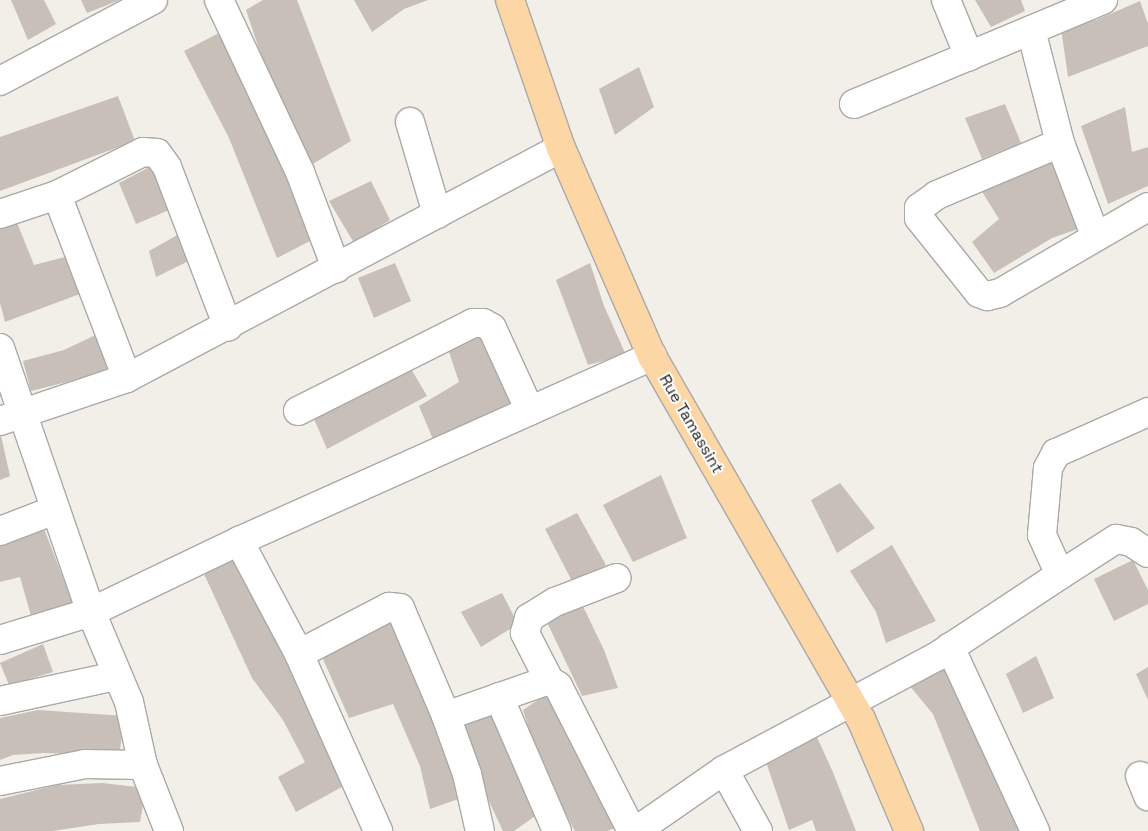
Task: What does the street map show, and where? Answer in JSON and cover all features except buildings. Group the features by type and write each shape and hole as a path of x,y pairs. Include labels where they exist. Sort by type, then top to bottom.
{"main road":[{"name":"Rue Tamassint","path":"510,0 561,148 652,356 850,701 909,831"}],"street":[{"path":"0,81 153,0"},
{"path":"219,0 300,172 336,268"},
{"path":"946,0 969,56"},
{"path":"854,104 1103,0"},
{"path":"1031,30 1060,143 1095,235"},
{"path":"410,122 437,214"},
{"path":"1060,143 937,195 919,208 919,218 979,293 987,296 1000,293 1095,235 1148,207"},
{"path":"12,417 127,378 228,327 561,148"},
{"path":"0,214 56,195 143,152 157,153 167,167 228,327"},
{"path":"56,195 127,378"},
{"path":"298,410 473,323 483,323 492,328 530,411"},
{"path":"0,348 12,417 55,510 91,612 116,676 129,702 143,765 169,831"},
{"path":"0,640 91,612 240,542 652,356"},
{"path":"1060,575 1042,535 1048,468 1056,453 1148,412"},
{"path":"0,531 55,510"},
{"path":"636,831 724,770 950,647 1116,539 1132,542 1148,553"},
{"path":"240,542 299,654 378,831"},
{"path":"616,578 555,602 529,618 525,633 549,680 558,686 632,831"},
{"path":"299,654 389,607 400,608 446,716 467,774 480,831"},
{"path":"950,647 1035,831"},
{"path":"0,701 116,676"},
{"path":"446,716 549,680"},
{"path":"498,697 556,831"},
{"path":"0,781 85,764 143,765"},
{"path":"724,770 758,831"}]}
